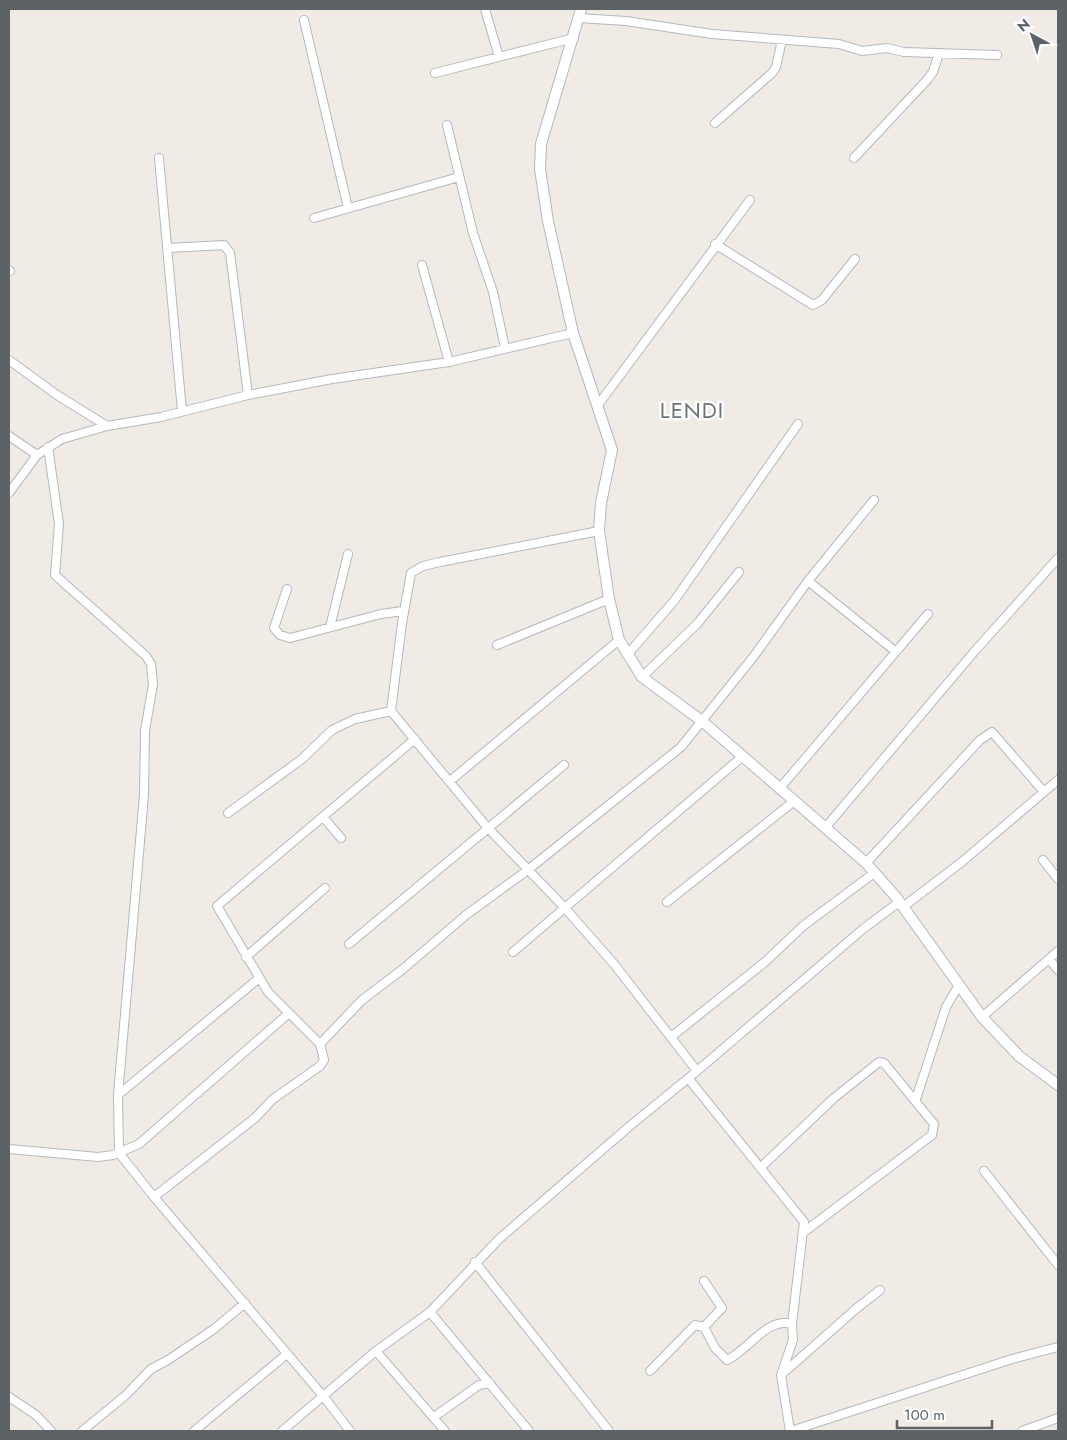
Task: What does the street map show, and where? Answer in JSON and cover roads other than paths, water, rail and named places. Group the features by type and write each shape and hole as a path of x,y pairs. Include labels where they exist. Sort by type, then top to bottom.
{"main road":[{"path":"580,13 544,134 540,154 548,221 574,333 612,450 601,503 599,532 609,599 619,640 642,677 702,721 780,788 793,802 866,863 901,905 982,1017 1019,1056 1058,1085"}],"street":[{"path":"485,9 499,57"},
{"path":"580,13 712,34 839,44 862,51 887,48 904,52 997,55"},
{"path":"304,20 348,208"},
{"path":"436,73 574,38"},
{"path":"715,123 772,73 776,67 782,40"},
{"path":"854,158 927,80 933,72 939,53"},
{"path":"447,125 478,253 493,292 505,348"},
{"path":"160,158 182,411"},
{"path":"314,218 459,177"},
{"path":"598,405 715,244 750,200"},
{"path":"715,244 813,305 822,300 855,258"},
{"path":"168,248 224,245 230,253 248,396"},
{"path":"422,265 449,362"},
{"path":"9,493 37,456 48,448 62,439 107,426 332,378 449,362 574,333"},
{"path":"9,360 107,426"},
{"path":"627,655 674,601 798,424"},
{"path":"9,436 37,456"},
{"path":"48,448 59,524 55,575 146,656 152,672 153,684 146,731 144,795 118,1095 119,1153 154,1197 324,1397 350,1431"},
{"path":"320,1044 362,1000 403,970 466,915 529,869 681,747 754,656 808,581 874,500"},
{"path":"599,532 423,566 411,573 391,711 487,827 564,907 698,1071"},
{"path":"330,627 348,554"},
{"path":"825,828 974,652 1058,558"},
{"path":"642,677 698,623 739,572"},
{"path":"808,581 895,651"},
{"path":"287,589 275,622 276,632 290,638 330,627 404,612"},
{"path":"496,645 609,599"},
{"path":"780,788 928,614"},
{"path":"450,781 619,640"},
{"path":"228,813 302,759 332,730 356,719 391,711"},
{"path":"866,863 980,740 992,732 1044,792"},
{"path":"154,1197 255,1118 273,1099 311,1074 324,1060 320,1044 288,1014 258,979 217,906 415,738"},
{"path":"514,952 564,907 743,756"},
{"path":"349,944 564,764"},
{"path":"282,1431 376,1351 430,1312 475,1262 523,1218 698,1071 828,958 963,861 1044,792 1057,784"},
{"path":"666,902 793,802"},
{"path":"322,817 340,838"},
{"path":"1043,860 1058,879"},
{"path":"671,1037 728,989 765,962 803,926 874,873"},
{"path":"246,957 325,888"},
{"path":"982,1017 1058,951"},
{"path":"1049,959 1058,970"},
{"path":"118,1095 258,979"},
{"path":"916,1100 946,1007 959,985"},
{"path":"9,1149 98,1157 119,1153 139,1144 288,1014"},
{"path":"760,1168 834,1098 879,1062 884,1062 934,1124 932,1135 804,1232"},
{"path":"688,1078 804,1222 792,1324 793,1340 781,1375 791,1431 1012,1359 1058,1347"},
{"path":"984,1171 1058,1265"},
{"path":"475,1262 609,1431"},
{"path":"704,1281 722,1308 704,1327"},
{"path":"781,1375 856,1308 880,1290"},
{"path":"82,1431 126,1395 150,1369 168,1360 214,1328 245,1303"},
{"path":"430,1312 530,1431"},
{"path":"650,1371 695,1325 704,1327 715,1348 727,1360 738,1354 767,1328 783,1322 792,1324"},
{"path":"376,1351 445,1431"},
{"path":"194,1431 287,1354"},
{"path":"434,1417 478,1385 490,1383"},
{"path":"9,1397 36,1415 51,1431"},
{"path":"1022,1431 1058,1418"}],"district":[{"name":"LENDI","path":"692,410"}]}
